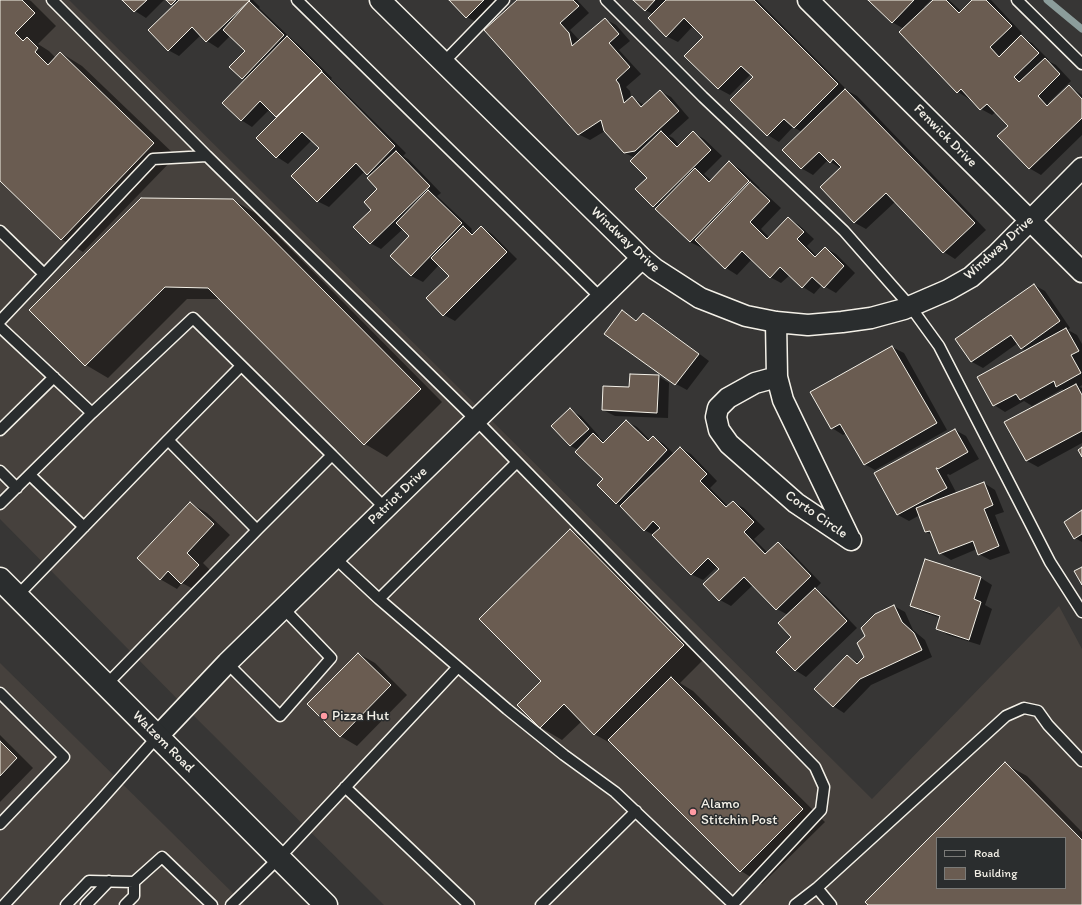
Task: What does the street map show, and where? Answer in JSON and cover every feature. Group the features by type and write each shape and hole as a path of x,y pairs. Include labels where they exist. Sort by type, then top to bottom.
{"main road":[{"name":"Walzem Road","path":"0,579 326,905"}],"street":[{"name":"Windway Drive","path":"380,0 642,258 655,269 700,298 746,316 776,322 808,324 842,322 871,318 910,306 948,290 971,277 996,255 1082,168"},
{"name":"Fenwick Drive","path":"808,0 1082,272"},
{"name":"Patriot Drive","path":"157,737 228,663 642,258"},
{"name":"Corto Circle","path":"776,322 777,377 782,400 851,540 796,503 729,444 719,430 716,418 718,408 728,398 755,383 777,377"}],"lane":[{"path":"52,0 476,420 815,767 824,787 821,810 734,905 615,792 564,755 378,600 336,558"},
{"path":"297,0 601,298"},
{"path":"443,63 504,0"},
{"path":"606,0 703,97 844,231 910,306 939,346 1050,562 1082,612"},
{"path":"1017,0 1082,64"},
{"path":"0,321 153,158 208,156"},
{"path":"0,231 44,274"},
{"path":"0,504 92,413 192,318 386,509"},
{"path":"0,327 92,413"},
{"path":"17,596 241,366"},
{"path":"0,430 54,377"},
{"path":"168,440 257,530"},
{"path":"106,685 332,455"},
{"path":"378,600 517,462"},
{"path":"0,471 17,488"},
{"path":"30,474 84,527"},
{"path":"228,663 280,716 331,658 284,608"},
{"path":"231,905 279,858 458,667"},
{"path":"0,693 64,757 0,824"},
{"path":"794,905 817,888 1006,716 1024,708 1038,712 1048,725 1082,761"},
{"path":"4,905 157,737"},
{"path":"345,787 469,905"},
{"path":"541,905 636,811"},
{"path":"66,905 89,881 134,882 162,857 212,905"},
{"path":"86,905 109,881"},
{"path":"125,905 134,896 134,882"},
{"path":"817,888 831,905"}],"shaded area":[{"path":"0,0 69,0 872,799 1059,606 1082,649 1082,905 384,905 194,716 0,519"},
{"path":"0,663 245,905 0,905"}],"building":[{"path":"0,0 22,0 35,13 15,33 23,41 27,37 38,48 35,52 48,65 60,52 154,143 61,240 0,181"},
{"path":"122,0 147,0 134,12"},
{"path":"166,0 176,0 171,5"},
{"path":"179,0 250,0 206,42 192,27 168,51 148,30"},
{"path":"449,0 484,0 466,18"},
{"path":"517,0 573,0 579,6 560,23 569,33 572,46 605,18 619,34 609,43 630,67 616,80 619,84 624,103 632,96 641,107 660,90 679,111 635,151 624,153 604,131 601,120 578,135 484,30"},
{"path":"633,0 655,0 645,11"},
{"path":"666,0 754,0 838,84 794,128 784,119 767,136 730,100 753,77 741,66 718,89 684,56 703,37 684,18 666,37 648,18"},
{"path":"868,0 914,0 892,23"},
{"path":"933,0 946,0 959,13 972,0 986,0 1012,26 990,47 999,57 1021,35 1039,53 1014,77 1019,82 1045,58 1060,74 1038,96 1047,106 1069,85 1082,99 1082,118 1029,169 997,136 1008,126 987,104 980,110 961,89 957,93 899,32"},
{"path":"249,1 284,35 242,79 229,67 245,51 223,30"},
{"path":"287,36 322,71 276,117 260,101 241,121 222,103"},
{"path":"322,72 395,146 367,175 356,163 317,202 291,176 319,148 302,132 276,158 256,138"},
{"path":"845,89 975,223 943,253 886,193 854,223 820,187 841,167 833,159 830,163 819,152 801,169 782,150"},
{"path":"661,131 677,147 693,131 711,150 653,207 635,189 647,178 630,161"},
{"path":"396,151 430,186 370,244 353,227 371,210 364,202 377,189 367,178"},
{"path":"729,161 749,181 690,242 655,209 695,168 709,182"},
{"path":"750,182 770,201 750,222 767,239 788,217 804,232 797,239 815,257 825,247 844,266 824,288 812,277 802,288 780,267 770,278 742,251 725,269 695,240"},
{"path":"428,190 462,223 411,276 390,256 409,236 396,223"},
{"path":"141,198 233,199 421,389 364,445 208,288 165,287 85,366 29,310"},
{"path":"463,226 472,235 481,226 507,252 443,316 426,298 449,276 431,258"},
{"path":"1034,284 1060,321 1021,349 1011,335 971,362 955,339"},
{"path":"622,310 636,321 643,313 699,354 675,385 604,334"},
{"path":"1066,328 1079,351 1071,355 1081,373 1056,387 1054,381 1020,400 1016,394 993,406 977,377"},
{"path":"892,346 937,423 864,465 840,424 831,429 810,392"},
{"path":"630,374 659,375 657,413 602,410 603,386 629,387"},
{"path":"1076,384 1082,395 1082,431 1026,461 1004,422"},
{"path":"570,408 589,429 570,446 551,426"},
{"path":"626,420 648,441 653,436 667,450 616,504 597,485 603,479 575,452 593,433 603,443"},
{"path":"955,429 968,452 938,469 936,468 947,488 897,515 874,473"},
{"path":"680,447 707,474 700,481 726,507 733,501 754,522 744,532 765,554 778,542 811,576 776,610 744,577 719,601 703,584 719,569 708,558 691,575 652,535 660,528 653,521 644,531 620,506"},
{"path":"1082,447 1082,457 1078,450"},
{"path":"984,482 993,505 984,509 999,546 978,555 973,541 939,554 930,531 925,532 916,508"},
{"path":"190,502 214,524 187,553 199,565 181,584 168,571 160,580 137,558"},
{"path":"1082,510 1082,534 1074,539 1064,522"},
{"path":"570,529 684,645 594,735 564,704 540,728 517,705 541,681 479,619"},
{"path":"925,559 981,577 974,599 981,602 969,640 936,629 940,616 910,606"},
{"path":"1082,567 1082,585 1074,571"},
{"path":"815,588 847,621 795,671 776,652 791,637 778,623"},
{"path":"894,605 902,622 914,633 922,650 860,679 833,707 814,689 847,655 857,664 864,657 857,643 865,636 861,628 875,614"},
{"path":"358,653 391,685 340,737 307,704"},
{"path":"671,677 803,809 740,872 608,740"},
{"path":"0,741 17,758 0,776"},
{"path":"1005,762 1082,840 1082,905 868,905 865,902"}],"waterway":[{"path":"1047,0 1082,29"}],"place":[{"name":"Pizza Hut","path":"324,716"},
{"name":"Alamo Stitchin Post","path":"693,812"}]}
